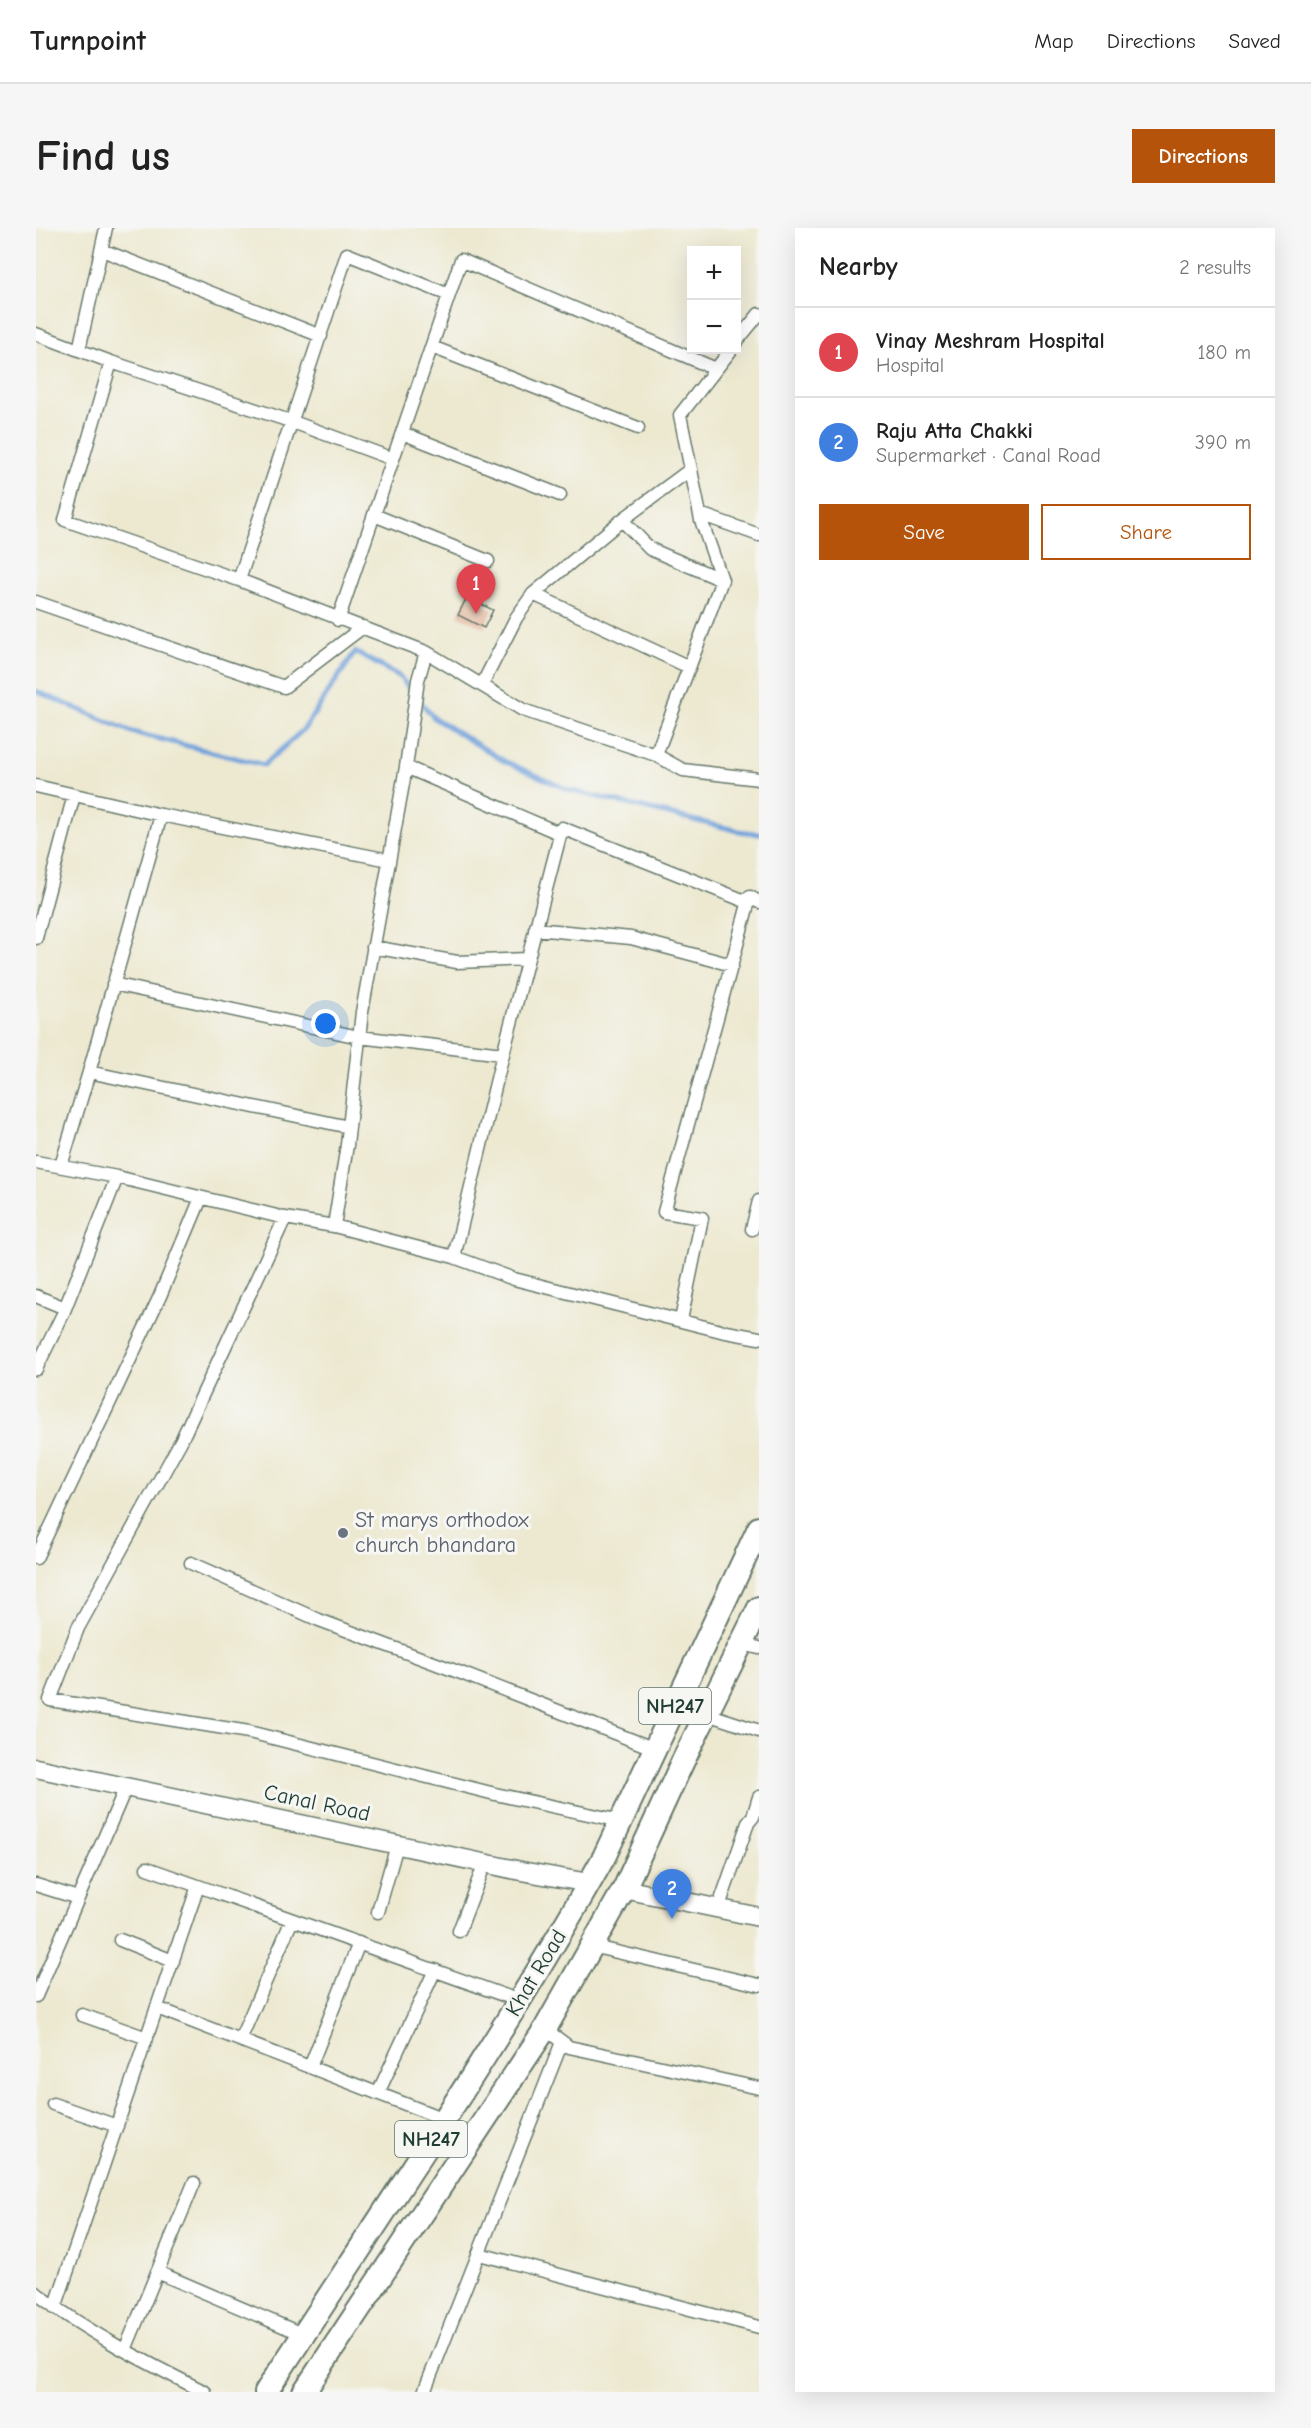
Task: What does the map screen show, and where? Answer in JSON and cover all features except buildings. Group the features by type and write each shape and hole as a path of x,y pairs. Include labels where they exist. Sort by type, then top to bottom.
{"highway":[{"name":"Khat Road","path":"266,2392 520,2001 589,1883 621,1821 759,1528"},
{"name":"Khat Road","path":"304,2392 553,2035 591,1947 624,1889 707,1714 751,1646 759,1608"},
{"path":"589,1883 624,1889"}],"street":[{"path":"79,350 106,228"},
{"path":"102,250 321,336"},
{"path":"239,580 347,254 449,295"},
{"path":"338,620 461,260 716,369"},
{"path":"741,336 759,314"},
{"path":"36,334 111,362 293,422 393,459"},
{"path":"432,347 638,428"},
{"path":"656,755 722,580 700,514 680,415 728,354"},
{"path":"111,362 65,520 239,580 426,652 523,710 656,755 683,770 759,779"},
{"path":"402,433 561,495"},
{"path":"482,686 516,618 533,594 622,520 691,469"},
{"path":"700,514 757,531"},
{"path":"374,515 488,561"},
{"path":"622,520 650,549 722,580"},
{"path":"533,594 689,667"},
{"path":"36,602 284,687 363,627"},
{"path":"334,1226 373,947 418,680 426,652"},
{"path":"405,766 561,834"},
{"path":"36,786 161,815 389,860"},
{"path":"36,938 74,795"},
{"path":"61,1166 161,815"},
{"path":"454,1257 503,1054 562,828 745,901 755,899"},
{"path":"681,1320 702,1218 664,1212 732,965 755,899"},
{"path":"535,929 631,938 732,965"},
{"path":"373,947 457,962 527,959"},
{"path":"113,984 359,1037 503,1054"},
{"path":"89,1072 349,1127"},
{"path":"36,1162 117,1177 285,1218 334,1226 454,1257 514,1279 759,1338"},
{"path":"36,1368 65,1308 117,1177"},
{"path":"36,1558 160,1296 201,1198"},
{"path":"752,1229 759,1201"},
{"path":"285,1218 181,1441 78,1628 50,1700 249,1732 495,1794 621,1821"},
{"path":"36,1296 65,1308"},
{"path":"191,1563 319,1620 654,1749"},
{"path":"707,1714 759,1731"},
{"name":"Canal Road","path":"36,1768 397,1845 589,1883"},
{"path":"36,1995 126,1787"},
{"path":"718,1909 753,1825 759,1797"},
{"path":"378,1912 397,1845"},
{"path":"459,1931 485,1863"},
{"path":"147,1868 520,2001"},
{"path":"36,1885 78,1898"},
{"path":"55,2307 198,1886"},
{"path":"624,1889 759,1917"},
{"path":"240,2040 292,1920"},
{"path":"120,1940 173,1961"},
{"path":"310,2067 359,1943"},
{"path":"591,1947 759,1985"},
{"path":"378,2093 435,1970"},
{"path":"157,2008 444,2119"},
{"path":"82,2015 147,2038"},
{"path":"424,2392 479,2254 553,2035 569,2047 759,2088"},
{"path":"53,2104 117,2126"},
{"path":"124,2350 194,2182"},
{"path":"479,2254 759,2327"},
{"path":"157,2272 304,2335"},
{"path":"36,2293 124,2350 205,2392"}],"waterway":[{"path":"36,691 132,732 264,765 304,729 355,652 399,676 434,718 504,761 569,790 759,834"}],"place":[{"name":"Vinay Meshram Hospital","path":"476,614"},
{"name":"St marys orthodox church bhandara","path":"343,1533"},
{"name":"Raju Atta Chakki","path":"672,1919"}]}
